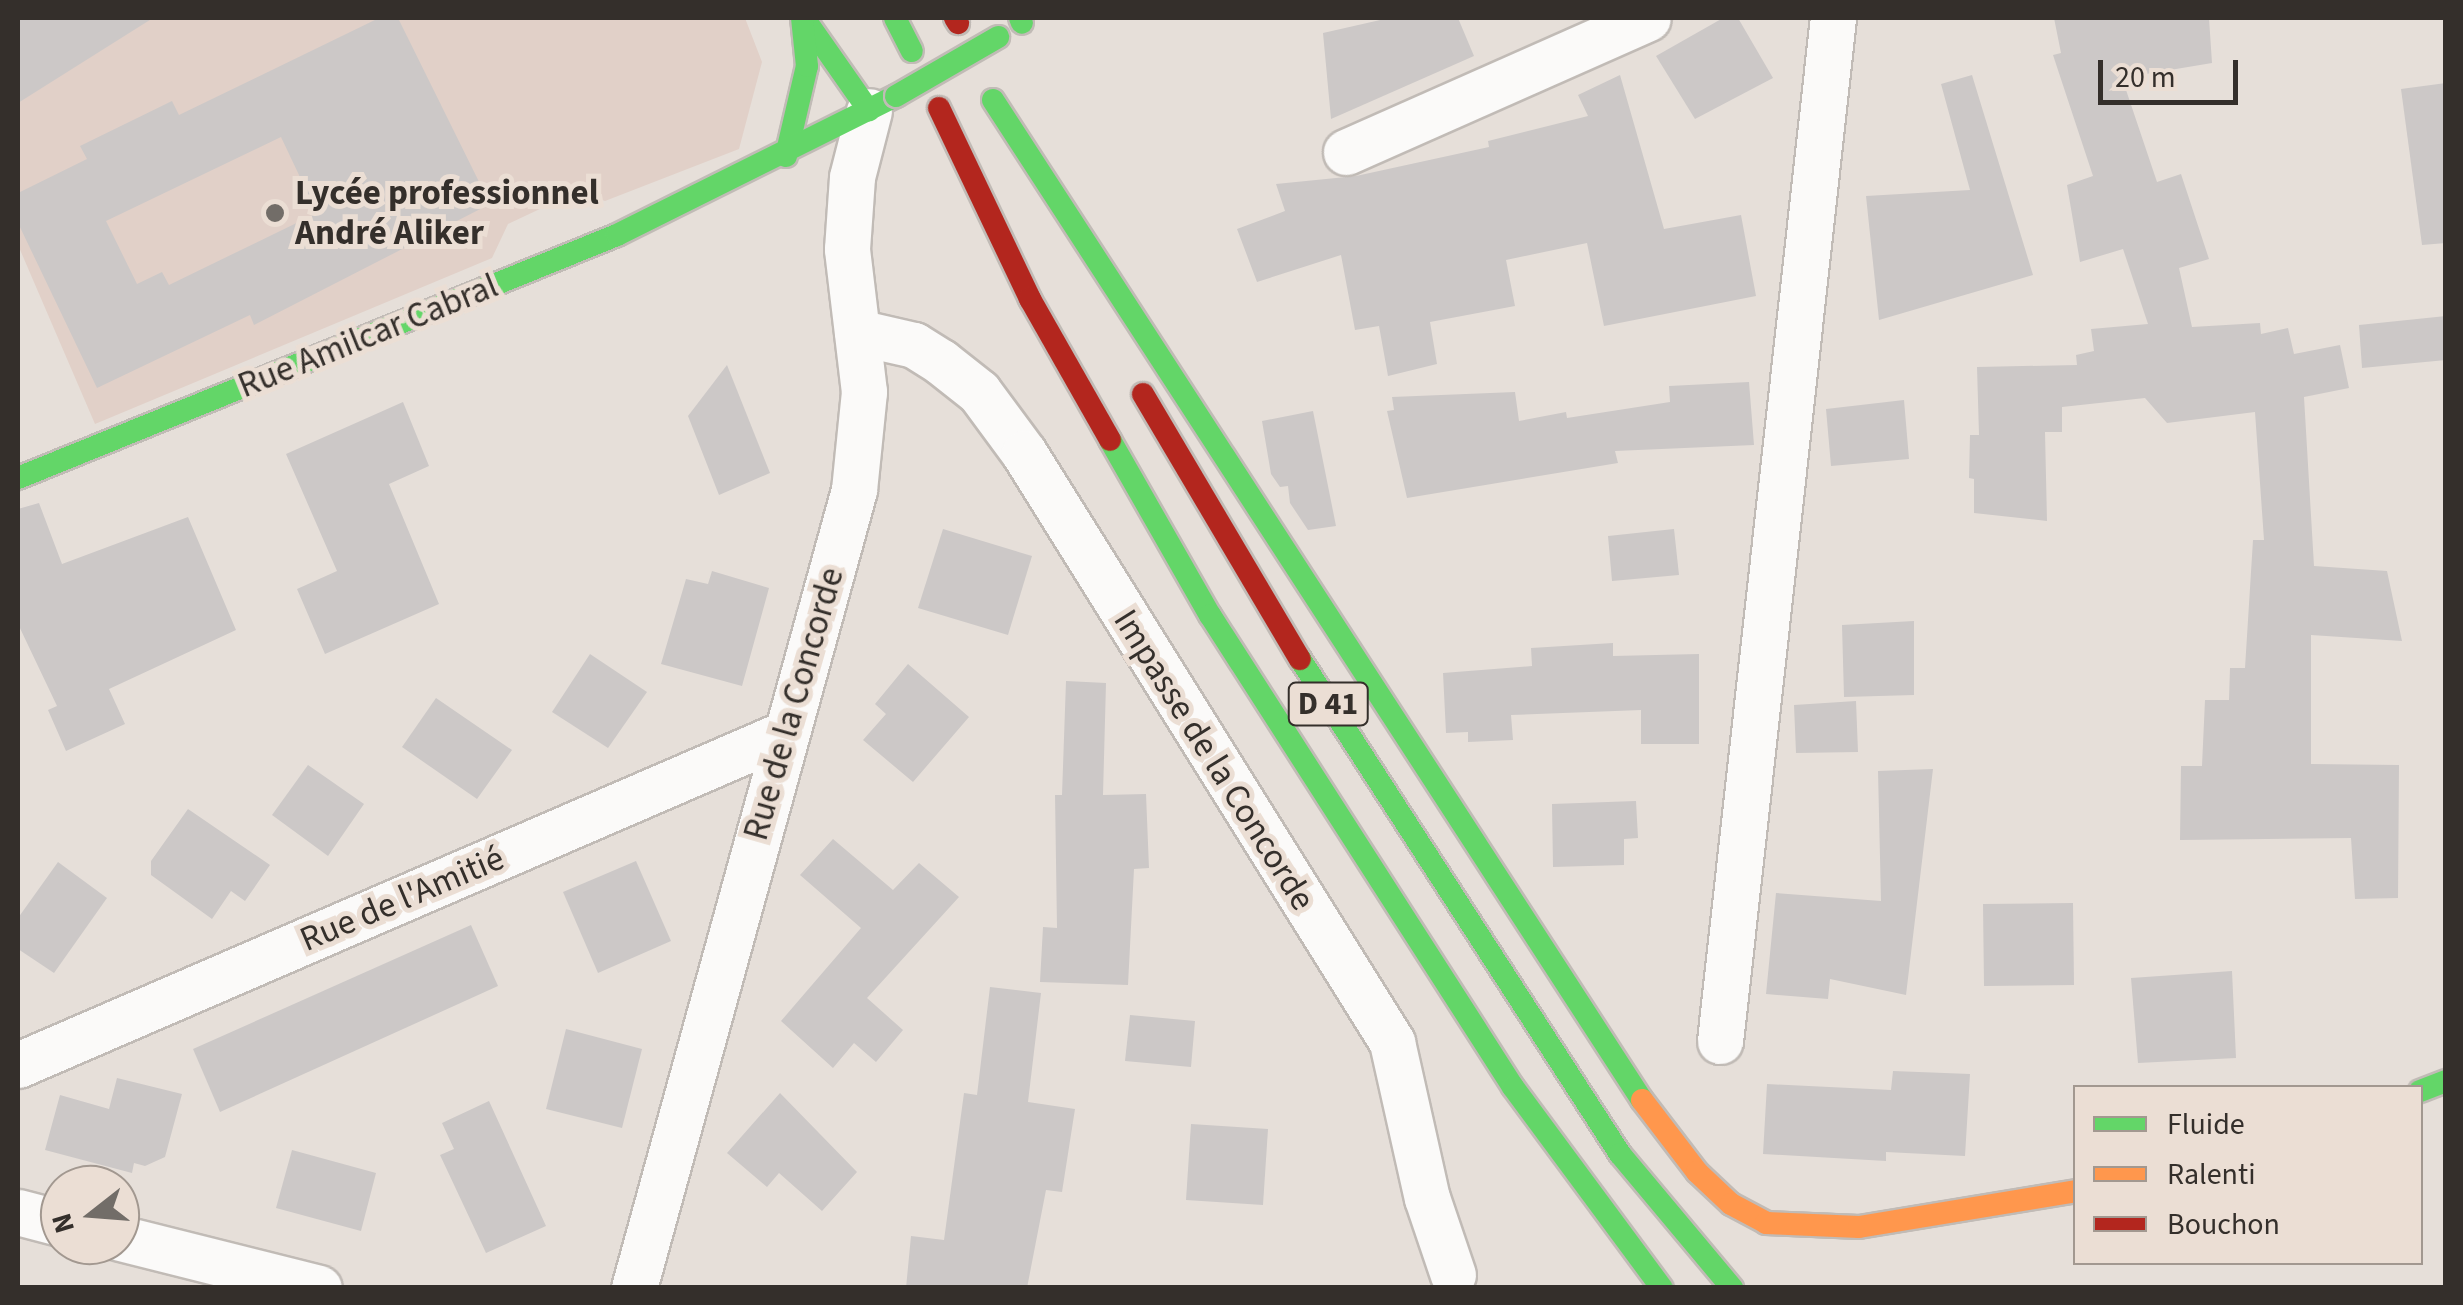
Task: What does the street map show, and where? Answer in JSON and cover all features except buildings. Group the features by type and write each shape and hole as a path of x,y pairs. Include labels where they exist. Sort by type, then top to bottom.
{"main road":[{"path":"803,18 882,104"},
{"path":"786,156 808,66 803,18"},
{"path":"895,18 912,52"},
{"name":"Rue Amilcar Cabral","path":"18,478 617,235 786,156 998,38 1025,19"},
{"path":"1102,317 988,91 1608,1053 1697,1172 1731,1204 1766,1223 1808,1226 1859,1227 2073,1191"},
{"name":"D 41","path":"938,108 1030,298 1210,615 1382,888 1618,1236 1662,1288"},
{"name":"D 41","path":"1128,367 1230,548 1484,952 1620,1154 1732,1288"},
{"path":"1618,1236 1648,1288"}],"street":[{"path":"1346,152 1648,18"},
{"path":"1720,1042 1834,18"},
{"name":"Rue de la Concorde","path":"634,1288 854,490 864,392 847,248 852,176 882,104"},
{"name":"Impasse de la Concorde","path":"857,332 914,345 940,362 979,392 1024,452 1392,1042 1427,1198 1454,1275"},
{"name":"Rue de l'Amitié","path":"18,1064 786,732"},
{"path":"140,1243 319,1288"}],"shaded area":[{"name":"Lycée professionnel André Aliker","path":"18,18 745,18 762,62 739,149 605,201 578,191 508,224 492,258 95,424 18,245"}],"traffic: fast":[{"path":"786,156 807,66 802,18"},
{"path":"804,18 869,111"},
{"path":"895,18 912,51"},
{"path":"1020,18 1022,23"},
{"path":"896,96 998,37"},
{"path":"18,478 617,235 896,96"},
{"path":"993,100 1642,1100"},
{"path":"1110,440 1210,615 1513,1087 1662,1288"},
{"path":"1300,659 1620,1154 1732,1288"},
{"path":"2423,1090 2446,1081"}],"traffic: slow":[{"path":"1642,1100 1697,1172 1731,1204 1766,1223 1859,1227 2073,1191"}],"traffic: jam":[{"path":"955,18 958,23"},
{"path":"939,108 1030,299 1110,440"},
{"path":"1143,394 1300,659"}],"place":[{"name":"Lycée professionnel André Aliker","path":"275,213"}]}
